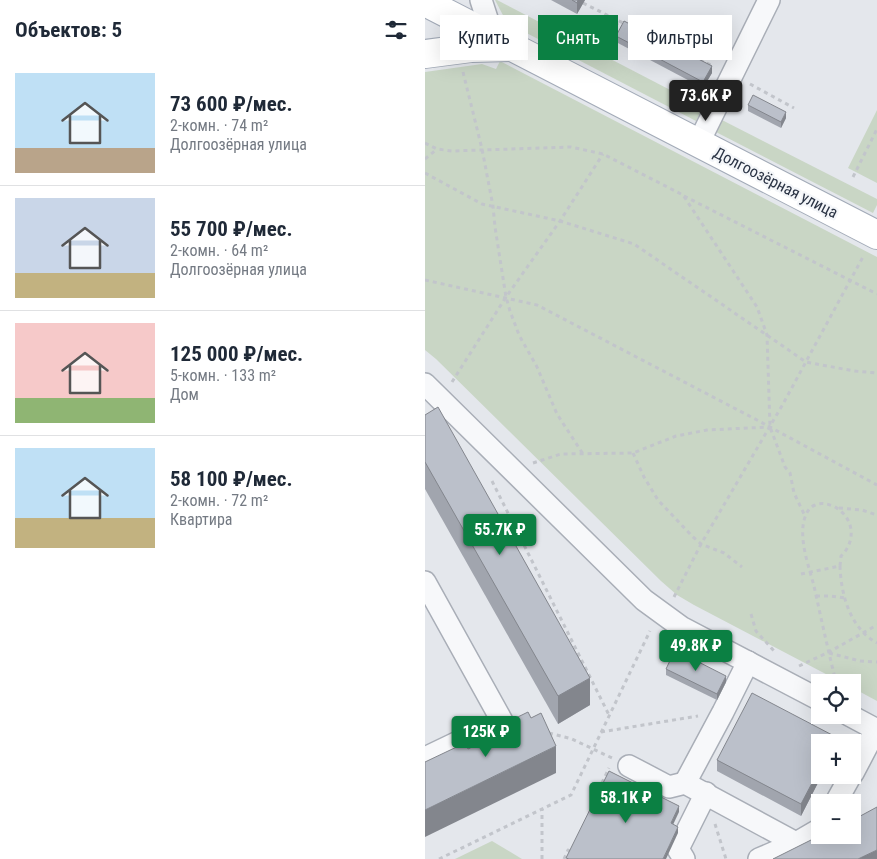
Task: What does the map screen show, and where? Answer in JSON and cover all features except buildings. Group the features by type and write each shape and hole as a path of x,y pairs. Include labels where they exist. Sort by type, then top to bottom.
{"main road":[{"name":"Долгоозёрная улица","path":"425,2 451,15"},
{"name":"Долгоозёрная улица","path":"425,54 440,52"},
{"name":"Долгоозёрная улица","path":"528,54 876,234"}],"street":[{"path":"481,0 489,15"},
{"path":"699,142 769,0"},
{"path":"435,393 644,600 667,607 681,627 811,695"},
{"path":"425,582 502,722 425,758"},
{"path":"685,783 748,662"},
{"path":"861,721 877,730 861,758"},
{"path":"629,766 669,787 685,783 796,843"},
{"path":"684,859 678,850 706,793"},
{"path":"759,859 811,834"}],"path":[{"path":"583,4 627,25"},
{"path":"701,60 794,108"},
{"path":"463,70 482,149 493,206 506,297 519,335 537,367 557,414 583,454"},
{"path":"853,177 877,129"},
{"path":"425,143 437,149 452,151 571,147 603,154 877,294"},
{"path":"425,158 437,149"},
{"path":"435,393 560,221 603,154"},
{"path":"425,172 482,204 560,221 634,244 806,362 854,371 877,373"},
{"path":"683,195 757,307 767,335 770,427 785,467 790,473 794,493 805,516"},
{"path":"439,859 571,795 650,632 667,607 701,544 770,427 876,234"},
{"path":"425,280 537,305 877,485"},
{"path":"532,463 561,454 633,453 677,436 707,430 770,427"},
{"path":"633,453 644,477 658,500 692,536 701,544 723,553 742,567"},
{"path":"489,474 609,715"},
{"path":"834,674 803,544 803,526 805,516 810,507 823,503 841,510 847,516 851,530 849,547 841,556 840,580 851,616 862,632 877,643"},
{"path":"836,508 862,510 877,515"},
{"path":"801,574 840,566"},
{"path":"816,596 845,598"},
{"path":"751,614 756,631 775,651"},
{"path":"798,667 877,625"},
{"path":"829,652 860,661 877,662"},
{"path":"601,732 723,712"},
{"path":"546,732 572,739 629,766"},
{"path":"603,789 600,787 605,775"},
{"path":"706,793 726,859"},
{"path":"542,809 543,858"},
{"path":"564,859 568,850 572,852"}],"green space":[{"path":"495,0 526,15 503,15"},
{"path":"528,16 538,21 538,39 528,34"},
{"path":"578,60 613,60 703,107 696,121"},
{"path":"500,61 877,257 877,701 861,692 861,674 826,674 677,595 425,350 425,72 482,64 496,69"},
{"path":"877,110 877,183 848,168"},
{"path":"720,119 877,199 877,205 873,213 714,131"},
{"path":"492,841 522,859 455,859"}]}
